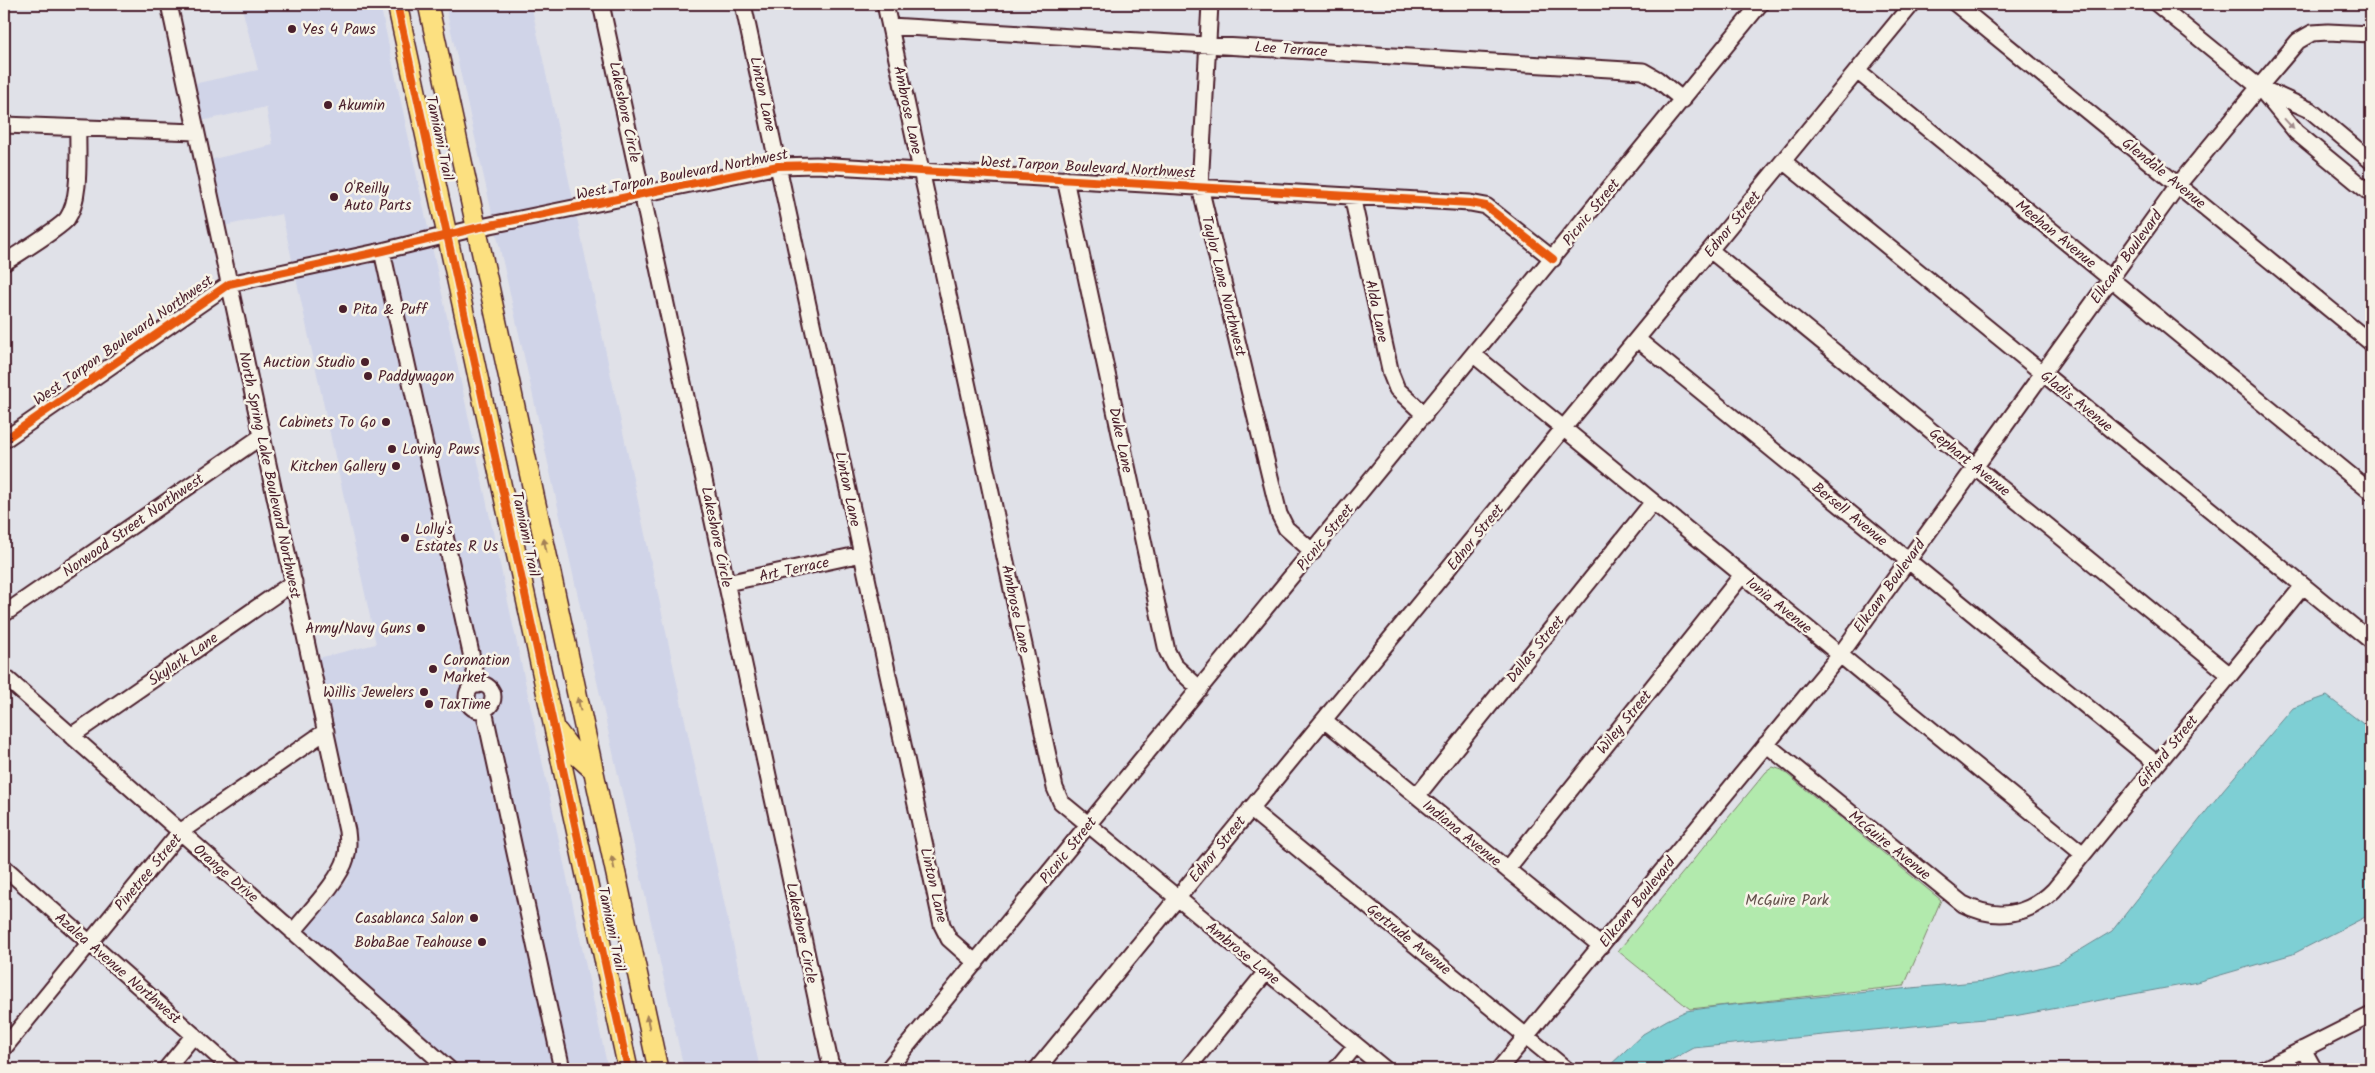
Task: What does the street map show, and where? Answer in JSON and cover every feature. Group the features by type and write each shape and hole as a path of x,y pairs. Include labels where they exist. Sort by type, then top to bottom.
{"main road":[{"name":"Tamiami Trail","path":"397,4 628,1069"},
{"name":"Tamiami Trail","path":"428,4 658,1069"},
{"path":"554,727 573,752 593,770"},
{"path":"566,781 586,797 605,825"}],"street":[{"name":"North Spring Lake Boulevard Northwest","path":"169,4 347,831 348,845 341,871 293,932"},
{"name":"Lakeshore Circle","path":"602,4 830,1062 834,1069"},
{"name":"Linton Lane","path":"743,4 942,925 949,939 976,963"},
{"name":"Ambrose Lane","path":"885,4 1055,788 1062,802 1088,826 1385,1069"},
{"name":"Taylor Lane Northwest","path":"1210,4 1200,187 1279,514 1286,528 1312,552"},
{"name":"Picnic Street","path":"888,1069 1760,4"},
{"name":"Ednor Street","path":"1037,1069 1912,4"},
{"name":"Glendale Avenue","path":"1956,4 2371,343"},
{"path":"2157,4 2259,87 2296,132 2371,194"},
{"name":"Lee Terrace","path":"890,26 1643,71 1657,79 1683,100"},
{"name":"Elkcam Boulevard","path":"1499,1069 1840,655 2178,185 2259,87 2298,41 2312,34 2328,32 2371,34"},
{"name":"Meehan Avenue","path":"1857,71 2371,492"},
{"path":"2259,87 2310,110 2371,160"},
{"path":"4,125 196,132"},
{"path":"4,263 66,220 76,193 78,128"},
{"name":"Gladis Avenue","path":"1783,161 2371,642"},
{"name":"West Tarpon Boulevard Northwest","path":"4,440 229,284 382,251 476,228 778,166 816,165 1470,203 1486,206 1553,259"},
{"name":"Duke Lane","path":"1065,179 1167,651 1174,665 1200,689"},
{"name":"Alda Lane","path":"1352,196 1391,374 1397,389 1425,415"},
{"name":"Gephart Avenue","path":"1710,250 2230,675"},
{"path":"382,251 478,685 488,688 493,695 492,703 484,710 562,1069"},
{"name":"Bersell Avenue","path":"1637,339 2157,764"},
{"name":"Ionia Avenue","path":"1474,355 2083,854"},
{"name":"Norwood Street Northwest","path":"4,614 262,436"},
{"name":"Dallas Street","path":"1417,796 1653,502"},
{"name":"Art Terrace","path":"727,584 862,554"},
{"name":"Wiley Street","path":"1507,869 1742,575"},
{"name":"Skylark Lane","path":"72,736 294,582"},
{"name":"Gifford Street","path":"2025,910 2044,899 2083,854 2303,586"},
{"name":"Orange Drive","path":"4,676 449,1069"},
{"name":"Indiana Avenue","path":"1324,720 1601,946"},
{"name":"Pinetree Street","path":"4,1048 180,832 326,731"},
{"name":"McGuire Avenue","path":"1766,744 1963,904 1990,914 2004,915 2025,910"},
{"name":"Gertrude Avenue","path":"1250,810 1566,1069"},
{"name":"Azalea Avenue Northwest","path":"4,867 232,1069"},
{"path":"1186,1069 1266,972"},
{"path":"2264,1069 2371,1015"},
{"path":"166,1069 194,1035"},
{"path":"1336,1069 1356,1045"},
{"path":"2303,1049 2314,1069"}],"shaded area":[{"path":"241,4 380,4 608,1069 461,1069 305,932 349,878 357,842 318,658 376,644 282,214 223,226 209,160 273,145 266,107 201,121 193,84 258,70"},
{"path":"445,4 531,4 760,1069 684,1069"}],"green space":[{"name":"McGuire Park","path":"1773,767 1782,770 1941,900 1904,986 1690,1009 1618,951 1766,772"}],"water":[{"path":"2327,696 2371,730 2371,914 2293,954 2193,983 2014,1016 1693,1048 1655,1069 1606,1069 1643,1034 1686,1011 1985,981 2059,963 2112,931 2223,790 2293,708"}],"cycle path":[{"path":"397,4 628,1069"},
{"path":"4,440 229,284 382,251 476,228 778,166 816,165 1470,203 1486,206 1553,259"}],"place":[{"name":"Yes 4 Paws","path":"292,29"},
{"name":"Akumin","path":"328,105"},
{"name":"O'Reilly Auto Parts","path":"334,197"},
{"name":"Pita & Puff","path":"343,309"},
{"name":"Auction Studio","path":"365,362"},
{"name":"Paddywagon","path":"368,376"},
{"name":"Cabinets To Go","path":"386,422"},
{"name":"Loving Paws","path":"392,449"},
{"name":"Kitchen Gallery","path":"396,466"},
{"name":"Lolly's Estates R Us","path":"405,538"},
{"name":"Army/Navy Guns","path":"421,628"},
{"name":"Coronation Market","path":"433,669"},
{"name":"Willis Jewelers","path":"424,692"},
{"name":"TaxTime","path":"429,704"},
{"name":"Casablanca Salon","path":"474,918"},
{"name":"BobaBae Teahouse","path":"482,942"}]}
